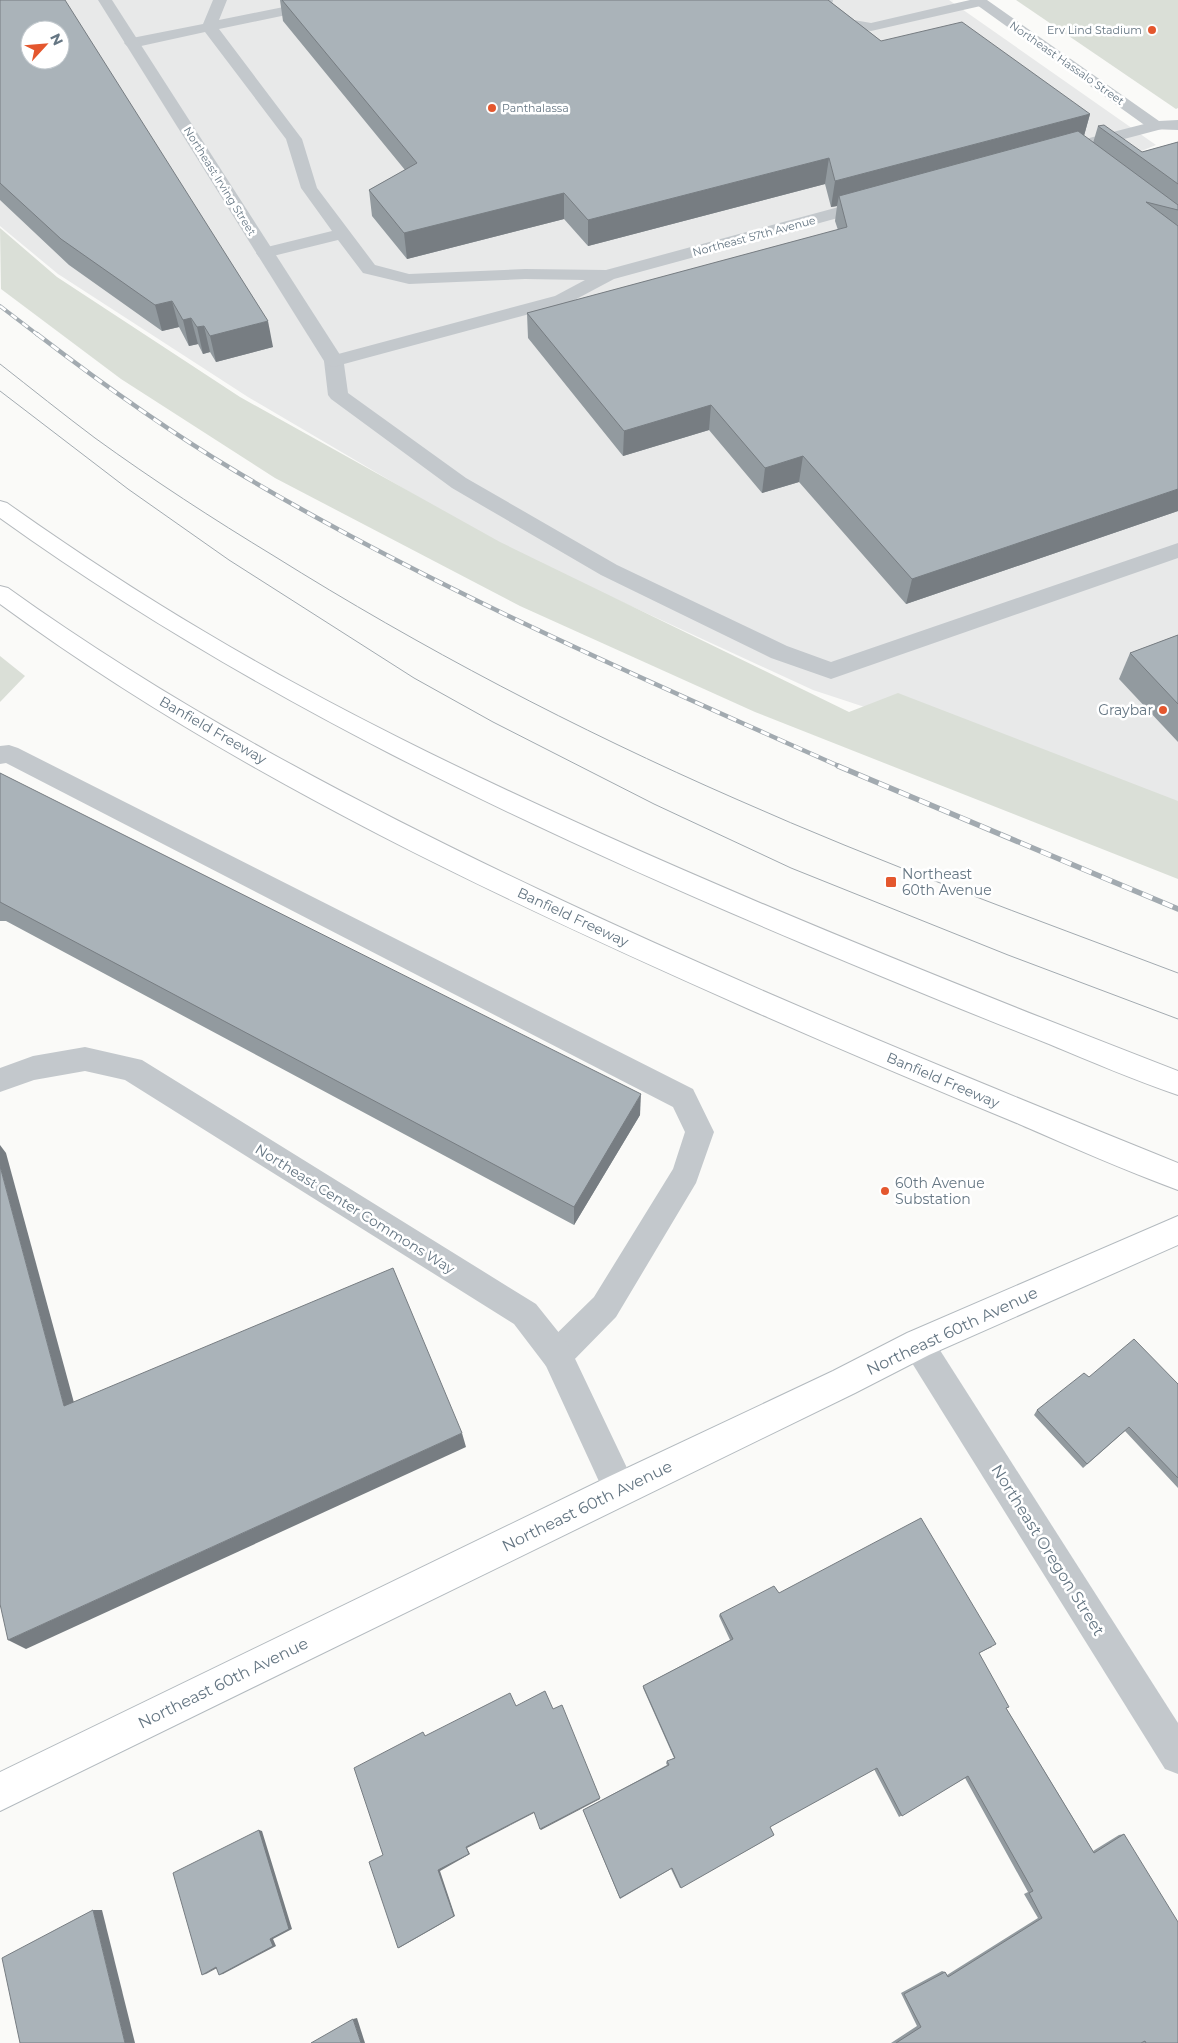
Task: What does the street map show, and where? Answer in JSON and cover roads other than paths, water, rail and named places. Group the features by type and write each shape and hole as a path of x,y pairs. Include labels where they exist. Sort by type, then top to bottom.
{"main road":[{"path":"0,508 48,544 140,604 244,666 361,729 488,792 621,854 773,919 1178,1082"},
{"name":"Banfield Freeway","path":"0,593 75,646 184,714 305,783 436,852 731,990 1178,1177"},
{"name":"Northeast 60th Avenue","path":"0,1792 620,1489 844,1382 918,1344 1173,1238"}],"street":[{"name":"Northeast Irving Street","path":"105,0 334,361"},
{"path":"209,27 220,0"},
{"path":"132,43 338,0"},
{"path":"826,0 825,8 844,23 871,27 979,1"},
{"name":"Northeast Hassalo Street","path":"979,1 1156,126"},
{"path":"209,27 294,139 309,188 369,269 409,279 524,274 608,276"},
{"path":"1036,158 1156,126 1178,125"},
{"path":"1074,148 1088,159"},
{"name":"Northeast 57th Avenue","path":"334,361 561,300 608,276 884,200"},
{"path":"266,253 343,233"},
{"path":"334,361 338,394 459,483 609,570 780,652 831,671 1178,550"},
{"path":"0,755 9,754 683,1098 700,1132 686,1174 605,1307 557,1355"},
{"name":"Northeast Center Commons Way","path":"0,1080 33,1068 85,1059 132,1069 525,1314 557,1355 620,1489"},
{"name":"Northeast Oregon Street","path":"918,1344 1178,1756"}],"tram line":[{"path":"0,364 95,438 251,542 386,623 558,716 790,823 956,889 1178,973"},
{"path":"0,391 128,489 229,560 414,678 493,722 654,804 791,868 1008,955 1178,1019"}],"railway":[{"path":"0,306 38,335"},
{"path":"37,334 110,388 186,440 237,472 384,554 611,664 841,767"},
{"path":"838,766 1178,909"}],"place":[{"name":"Erv Lind Stadium","path":"1152,30"},
{"name":"Panthalassa","path":"492,108"},
{"name":"Graybar","path":"1163,710"},
{"name":"Northeast 60th Avenue","path":"891,882"},
{"name":"60th Avenue Substation","path":"885,1191"}]}
